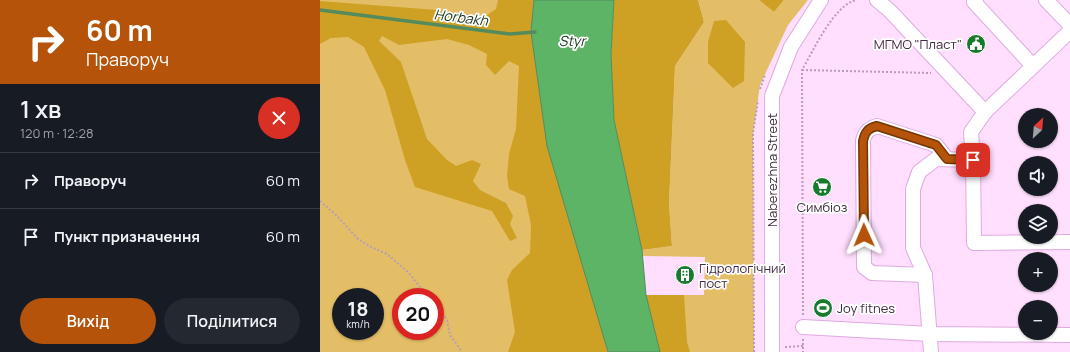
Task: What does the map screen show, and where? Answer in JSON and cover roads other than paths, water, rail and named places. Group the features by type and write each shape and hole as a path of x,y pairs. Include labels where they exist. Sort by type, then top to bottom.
{"street":[{"name":"Naberezhna Street","path":"772,352 772,96 791,47 821,0"},
{"path":"877,0 890,11 984,112"},
{"path":"976,0 974,2 1034,66"},
{"path":"1046,0 1070,25"},
{"path":"1070,31 984,112 971,132 973,160 974,243 1070,242"},
{"path":"925,275 872,273 864,267 863,141 869,128 877,126 936,145 947,159"},
{"path":"931,352 925,275 913,248 913,189 919,172 936,159 973,160"},
{"path":"803,326 930,334 1070,335"}],"water":[{"name":"Styr","path":"534,0 614,0 611,54 614,120 642,250 646,295 660,352 608,352 547,146 531,32"}],"waterway":[{"name":"Horbakh","path":"320,10 510,34 535,32"}],"place":[{"name":"МГМО \"Пласт\"","path":"976,44"},
{"name":"Симбіоз","path":"822,187"},
{"name":"Гідрологічний пост","path":"685,275"},
{"name":"Joy fitnes","path":"823,308"}]}
